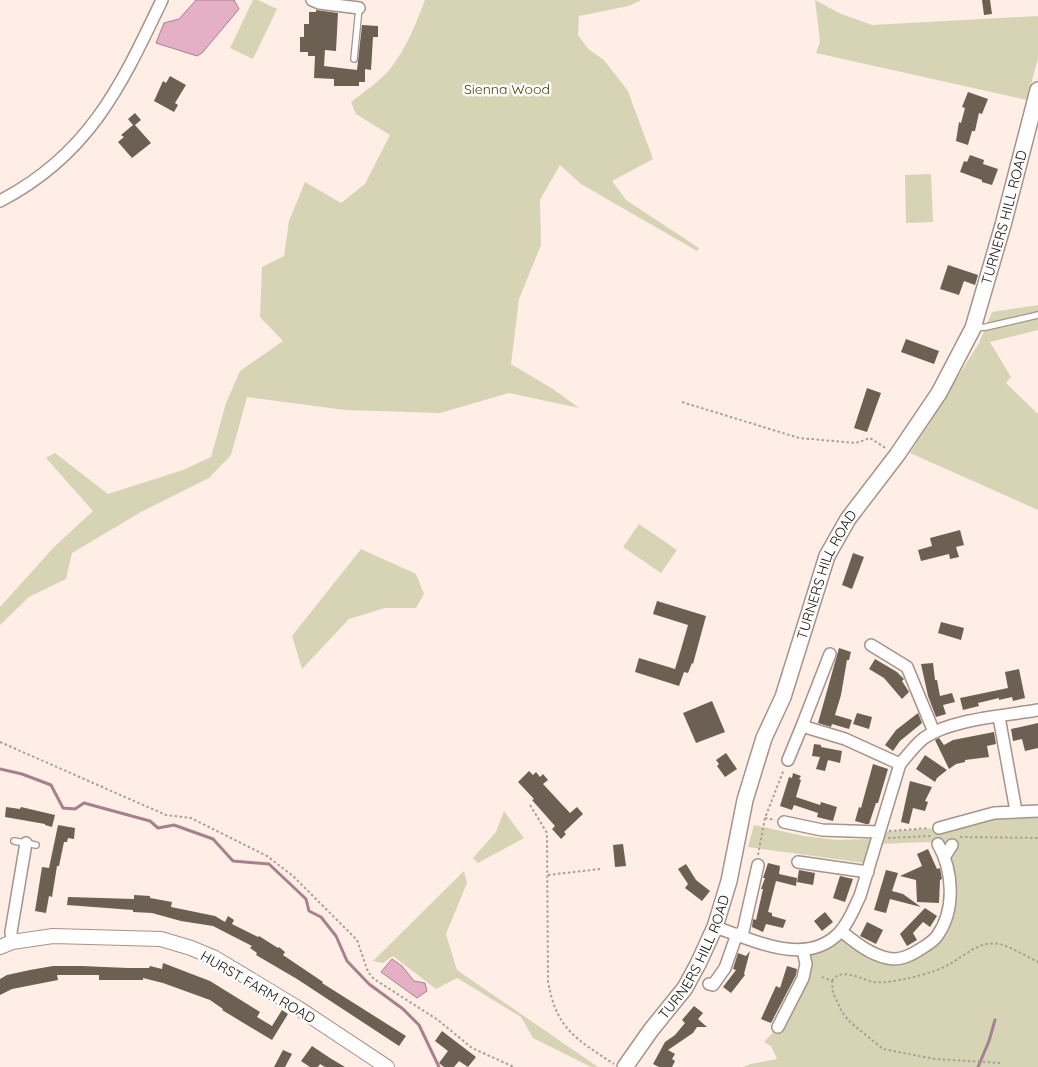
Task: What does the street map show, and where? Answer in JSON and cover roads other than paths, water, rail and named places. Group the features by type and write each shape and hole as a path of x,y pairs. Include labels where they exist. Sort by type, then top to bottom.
{"main road":[{"name":"TURNERS HILL ROAD","path":"625,1067 651,1030 685,988 715,927 729,881 745,800 764,738 783,697 827,556 848,519 897,455 939,393 973,328 1003,225 1038,90"}],"street":[{"path":"0,201 47,173 74,148 105,110 132,62 162,0"},
{"path":"312,0 319,3 359,8"},
{"path":"871,645 908,667 934,732"},
{"path":"788,760 830,654"},
{"path":"715,927 764,946 790,950 803,950 833,938 852,913 868,872 900,764 923,739 934,732 970,721 1038,710"},
{"path":"999,717 1016,811"},
{"path":"802,726 845,739 900,764"},
{"path":"939,828 994,813 1038,811"},
{"path":"784,822 822,830 880,832"},
{"path":"6,945 11,932 31,844"},
{"path":"840,931 862,948 888,958 906,958 926,946 937,936 947,916 950,895 949,872 945,856 938,844"},
{"path":"945,856 952,845"},
{"path":"798,862 868,872"},
{"path":"709,984 713,985 725,968 739,935 758,866"},
{"name":"HURST FARM ROAD","path":"6,945 53,936 92,936 161,939 191,948 215,958 298,1008 387,1067"},
{"path":"778,1027 803,978 806,964 803,950"}],"lane":[{"path":"354,59 359,8"},
{"path":"973,328 986,327 1038,315"},
{"path":"14,841 31,844"}],"waterway":[{"path":"0,769 22,774 51,785 63,808 75,809 84,803 150,821 158,828 174,825 213,839 233,861 269,864 306,899 309,911 321,917 336,936 347,961 369,984 403,1009 419,1025 439,1067"},
{"path":"978,1067 989,1041 995,1020"}],"park label":[{"name":"Sienna Wood","path":"507,89"}]}
